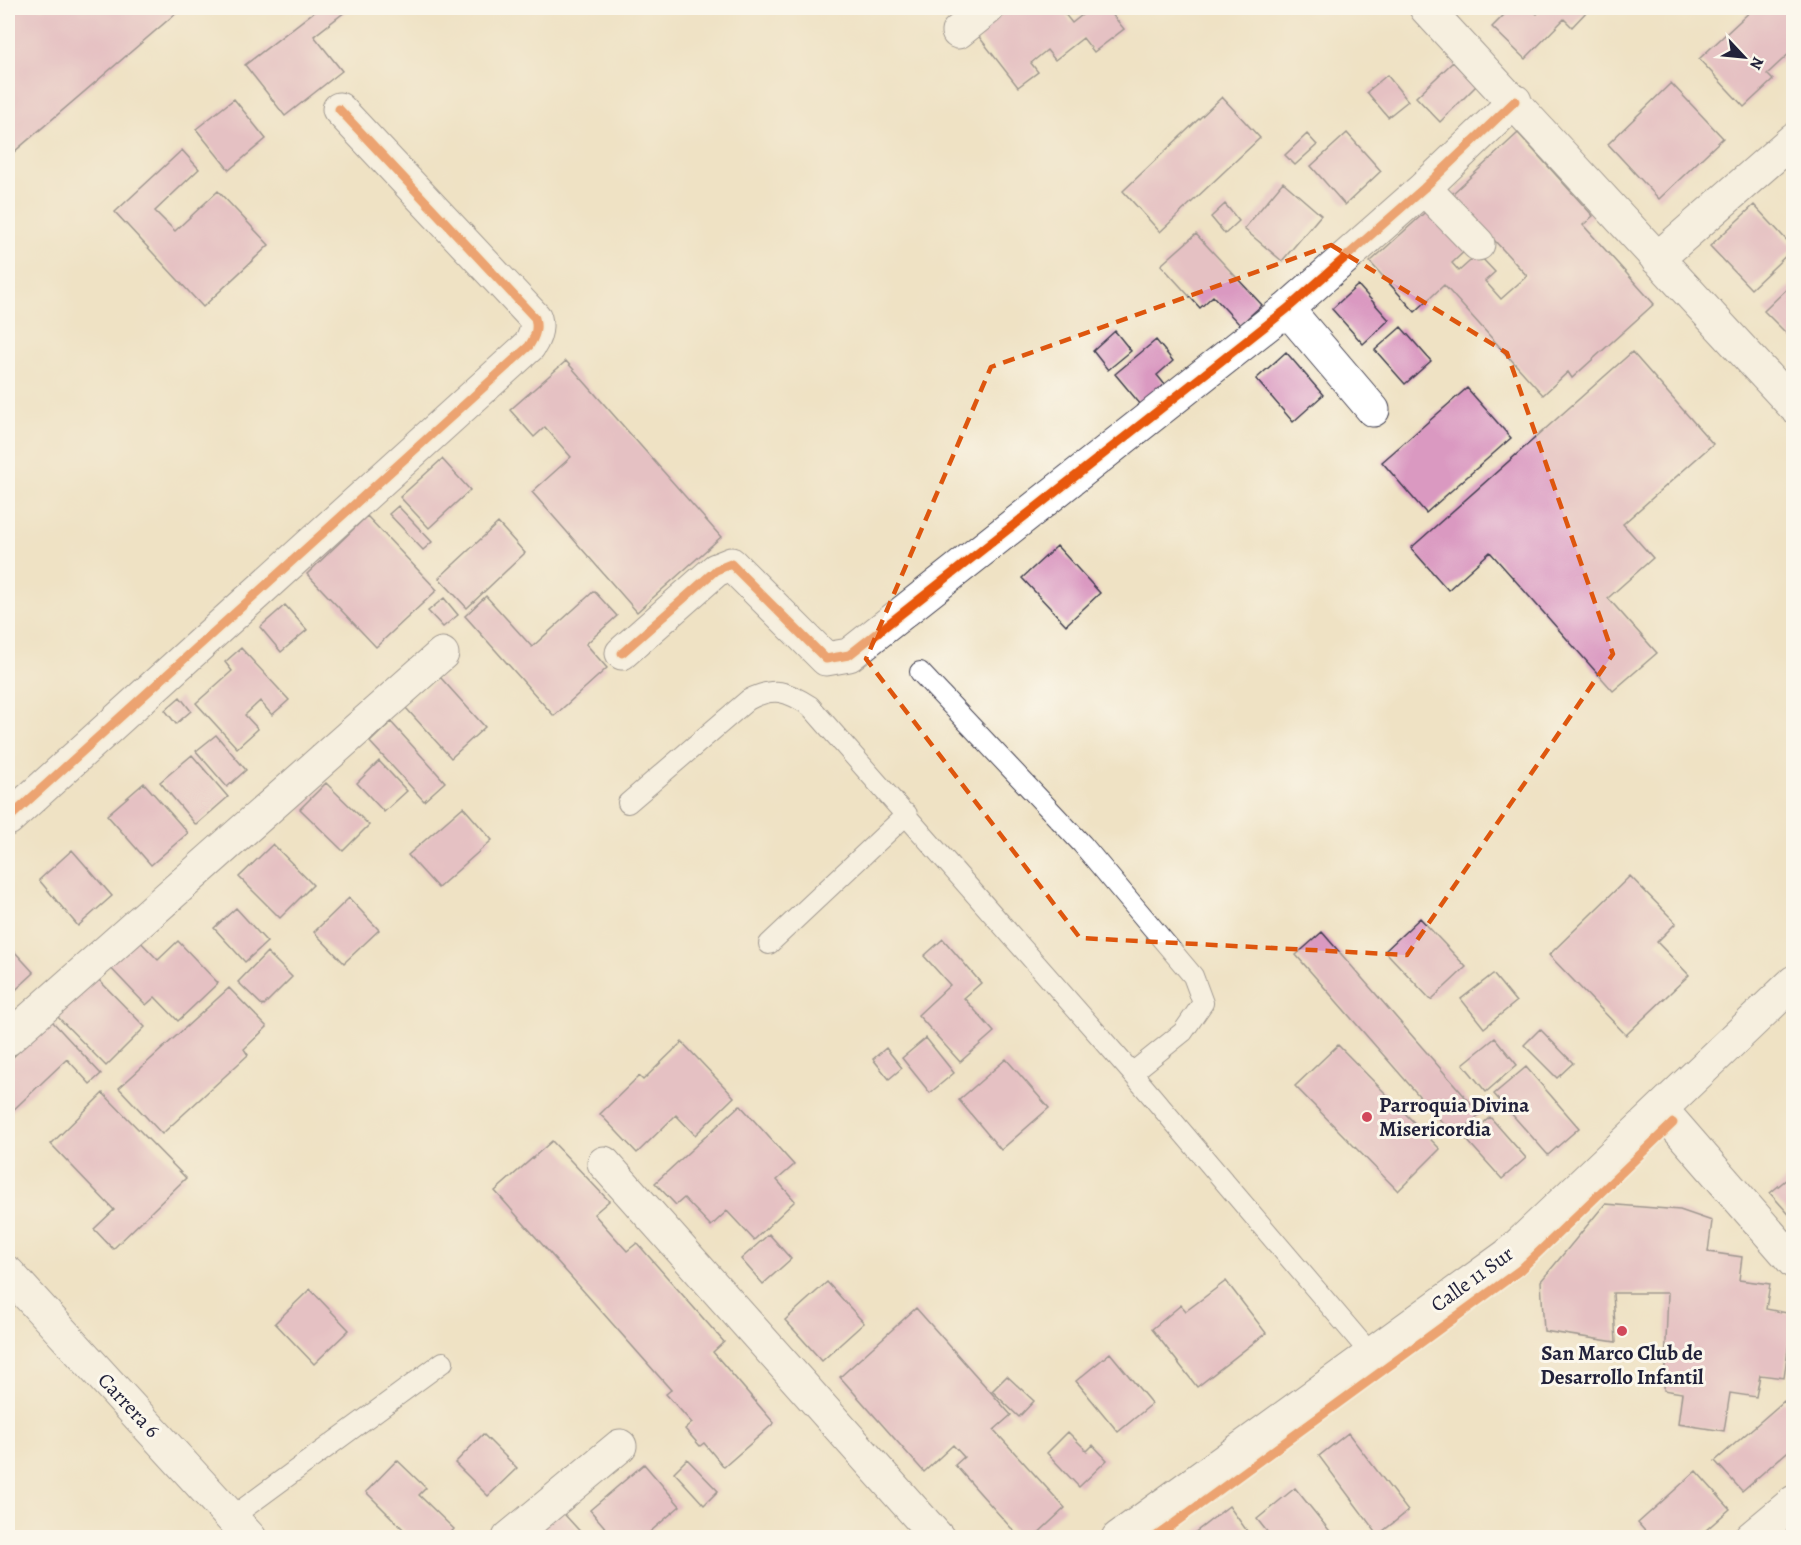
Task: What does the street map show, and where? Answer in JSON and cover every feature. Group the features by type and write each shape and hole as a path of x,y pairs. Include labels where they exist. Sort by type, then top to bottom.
{"street":[{"path":"958,32 988,8"},
{"path":"1426,8 1515,101 1657,259 1794,406"},
{"path":"622,653 716,570 731,564 826,659 849,655 1287,309 1424,189 1515,101"},
{"path":"8,819 512,362 534,338 537,326 535,318 339,109"},
{"path":"1657,259 1794,139"},
{"path":"1424,189 1478,244"},
{"path":"1287,309 1373,410"},
{"path":"8,1039 442,654"},
{"name":"Calle 11 Sur","path":"1119,1538 1370,1353 1508,1255 1661,1109 1788,1000"},
{"path":"1661,1109 1794,1262"},
{"path":"604,1163 938,1538"},
{"name":"Carrera 6","path":"8,1273 241,1527"},
{"path":"509,1538 620,1446"},
{"path":"1751,1538 1794,1502"}],"lane":[{"path":"920,672 1082,844 1193,976 1203,1003 1183,1032 1132,1073"},
{"path":"628,803 748,700 759,694 787,691 810,706 1132,1073 1370,1353"},
{"path":"769,944 907,814"},
{"path":"241,1527 443,1362"}],"highlighted area":[{"path":"1331,245 1507,353 1613,654 1407,955 1080,938 866,659 991,367"}],"building":[{"path":"8,8 182,8 8,157"},
{"path":"319,8 350,8 314,36 342,71 285,116 245,65"},
{"path":"1009,8 1060,8 1072,23 1091,8 1107,8 1124,29 1094,52 1083,38 1055,60 1047,50 1031,63 1038,72 1018,87 976,33"},
{"path":"1511,8 1530,8 1537,14 1543,8 1590,8 1572,27 1564,19 1525,59 1492,27"},
{"path":"1754,8 1794,8 1794,49 1767,74 1773,80 1744,107 1699,59"},
{"path":"1453,62 1476,86 1440,122 1416,97"},
{"path":"1387,75 1408,101 1388,117 1367,92"},
{"path":"1671,83 1723,138 1659,199 1608,144"},
{"path":"1222,97 1260,138 1160,232 1123,191"},
{"path":"234,99 266,139 229,170 196,129"},
{"path":"1347,133 1381,171 1345,205 1311,166"},
{"path":"1518,133 1593,216 1583,225 1654,304 1572,378 1568,372 1543,395 1444,285 1415,312 1370,262 1432,206 1469,247 1452,263 1459,271 1478,254 1495,272 1485,281 1501,299 1527,276 1452,194"},
{"path":"1307,134 1317,145 1295,165 1285,155"},
{"path":"182,150 199,169 155,211 175,231 218,191 269,245 203,307 115,212"},
{"path":"1283,182 1321,215 1282,261 1244,229"},
{"path":"1225,204 1239,221 1225,234 1211,217"},
{"path":"1754,205 1794,248 1751,289 1710,246"},
{"path":"1196,234 1262,305 1240,325 1213,296 1200,308 1161,265"},
{"path":"1794,282 1794,341 1764,311"},
{"path":"1358,285 1389,320 1363,344 1332,309"},
{"path":"1401,327 1431,361 1405,384 1375,350"},
{"path":"1115,331 1131,351 1108,370 1093,351"},
{"path":"1156,340 1173,361 1157,375 1170,391 1146,411 1115,374"},
{"path":"1286,352 1323,395 1293,422 1256,379"},
{"path":"1632,352 1713,444 1623,524 1653,558 1608,598 1657,653 1613,691 1490,552 1448,590 1411,548"},
{"path":"566,361 721,537 637,612 532,492 571,457 545,427 534,437 510,410"},
{"path":"1467,388 1511,438 1426,513 1382,462"},
{"path":"442,459 470,490 429,528 400,497"},
{"path":"398,506 432,542 423,550 389,514"},
{"path":"367,516 437,590 376,647 307,574"},
{"path":"498,523 525,553 467,608 439,578"},
{"path":"1057,546 1100,593 1066,625 1022,578"},
{"path":"594,591 617,616 586,644 607,668 554,716 465,616 486,596 532,647"},
{"path":"444,598 458,615 443,627 428,611"},
{"path":"285,605 307,630 281,652 260,627"},
{"path":"241,648 289,700 272,715 260,701 245,715 258,729 237,748 196,703 232,671 225,662"},
{"path":"440,677 485,727 451,758 406,708"},
{"path":"180,697 191,711 176,724 165,710"},
{"path":"391,722 445,782 424,801 370,742"},
{"path":"216,735 246,770 227,787 196,751"},
{"path":"192,755 228,797 196,825 160,782"},
{"path":"379,761 407,791 384,812 357,783"},
{"path":"144,783 188,833 151,865 107,815"},
{"path":"326,783 369,825 343,851 300,809"},
{"path":"463,807 492,840 438,888 408,855"},
{"path":"273,844 313,885 280,918 239,877"},
{"path":"72,850 112,896 78,926 39,880"},
{"path":"1630,876 1676,923 1657,942 1689,975 1626,1035 1549,955"},
{"path":"349,898 379,930 344,963 314,932"},
{"path":"236,908 267,942 245,962 214,928"},
{"path":"1420,918 1466,967 1431,1000 1385,951"},
{"path":"1322,932 1480,1114 1455,1137 1296,955"},
{"path":"134,935 158,960 178,941 218,983 178,1021 155,997 146,1005 105,962"},
{"path":"943,939 981,983 964,998 994,1032 960,1062 918,1015 950,985 924,956"},
{"path":"14,951 34,973 9,996 8,956"},
{"path":"267,952 292,977 263,1006 238,982"},
{"path":"93,974 145,1027 106,1066 54,1013"},
{"path":"1493,974 1516,1002 1484,1028 1461,999"},
{"path":"229,988 267,1027 244,1049 248,1055 162,1134 119,1088"},
{"path":"51,1020 101,1074 90,1084 67,1059 8,1115 8,1062"},
{"path":"1540,1029 1573,1063 1557,1078 1524,1045"},
{"path":"926,1038 954,1073 930,1093 902,1058"},
{"path":"1495,1038 1517,1065 1486,1092 1463,1064"},
{"path":"682,1042 734,1097 695,1135 676,1115 637,1153 600,1114 639,1076 643,1080"},
{"name":"Parroquia Divina Misericordia","path":"1338,1045 1440,1149 1398,1191 1295,1086"},
{"path":"886,1048 902,1068 889,1079 873,1059"},
{"path":"1006,1059 1049,1108 1001,1150 959,1100"},
{"path":"1526,1067 1579,1128 1548,1155 1494,1094"},
{"path":"103,1093 186,1178 113,1249 94,1229 114,1210 51,1144"},
{"path":"740,1105 794,1165 777,1180 795,1201 754,1240 727,1211 711,1226 684,1198 676,1205 655,1183"},
{"path":"1490,1117 1526,1158 1502,1179 1466,1139"},
{"path":"552,1141 609,1201 594,1214 627,1251 637,1243 724,1342 713,1352 774,1423 724,1467 704,1443 700,1446 685,1429 692,1423 666,1394 671,1390 495,1191"},
{"path":"1794,1173 1794,1220 1770,1193"},
{"path":"1605,1204 1680,1210 1712,1221 1708,1252 1742,1257 1739,1280 1770,1284 1766,1309 1793,1314 1784,1378 1760,1375 1756,1397 1730,1393 1724,1431 1678,1424 1682,1393 1664,1390 1668,1293 1613,1293 1616,1342 1544,1331 1541,1281"},
{"path":"769,1234 791,1259 763,1284 741,1259"},
{"path":"1226,1281 1266,1333 1197,1387 1152,1329 1181,1305 1186,1311"},
{"path":"827,1282 864,1323 822,1361 785,1320"},
{"path":"310,1289 349,1330 314,1364 275,1323"},
{"path":"916,1308 1011,1415 994,1430 1065,1508 1033,1538 1020,1538 955,1465 964,1457 953,1445 924,1472 840,1377"},
{"path":"1110,1353 1152,1404 1118,1432 1076,1381"},
{"path":"1007,1376 1034,1401 1019,1417 992,1391"},
{"path":"1784,1401 1794,1412 1794,1446 1742,1491 1715,1461"},
{"path":"1068,1432 1087,1451 1093,1445 1107,1460 1079,1487 1047,1453"},
{"path":"1348,1433 1408,1511 1378,1535 1319,1456"},
{"path":"483,1434 517,1468 488,1496 455,1463"},
{"path":"687,1459 718,1491 704,1505 674,1472"},
{"path":"397,1460 426,1488 419,1495 454,1529 446,1538 412,1538 366,1492"},
{"path":"644,1464 680,1506 643,1538 614,1538 590,1510"},
{"path":"1696,1471 1730,1509 1697,1538 1651,1538 1638,1523"},
{"path":"1295,1488 1333,1535 1330,1538 1272,1538 1257,1519"},
{"path":"555,1504 586,1538 520,1538"},
{"path":"1229,1506 1252,1538 1196,1538 1193,1534"}],"cycle path":[{"path":"622,653 716,570 731,564 826,659 849,655 1287,309 1424,188 1515,101"},
{"path":"8,819 529,346 533,339 536,329 535,318 339,109"},
{"path":"1154,1538 1520,1270 1673,1123"}],"place":[{"name":"Parroquia Divina Misericordia","path":"1367,1117"},
{"name":"San Marco Club de Desarrollo Infantil","path":"1622,1331"}]}
